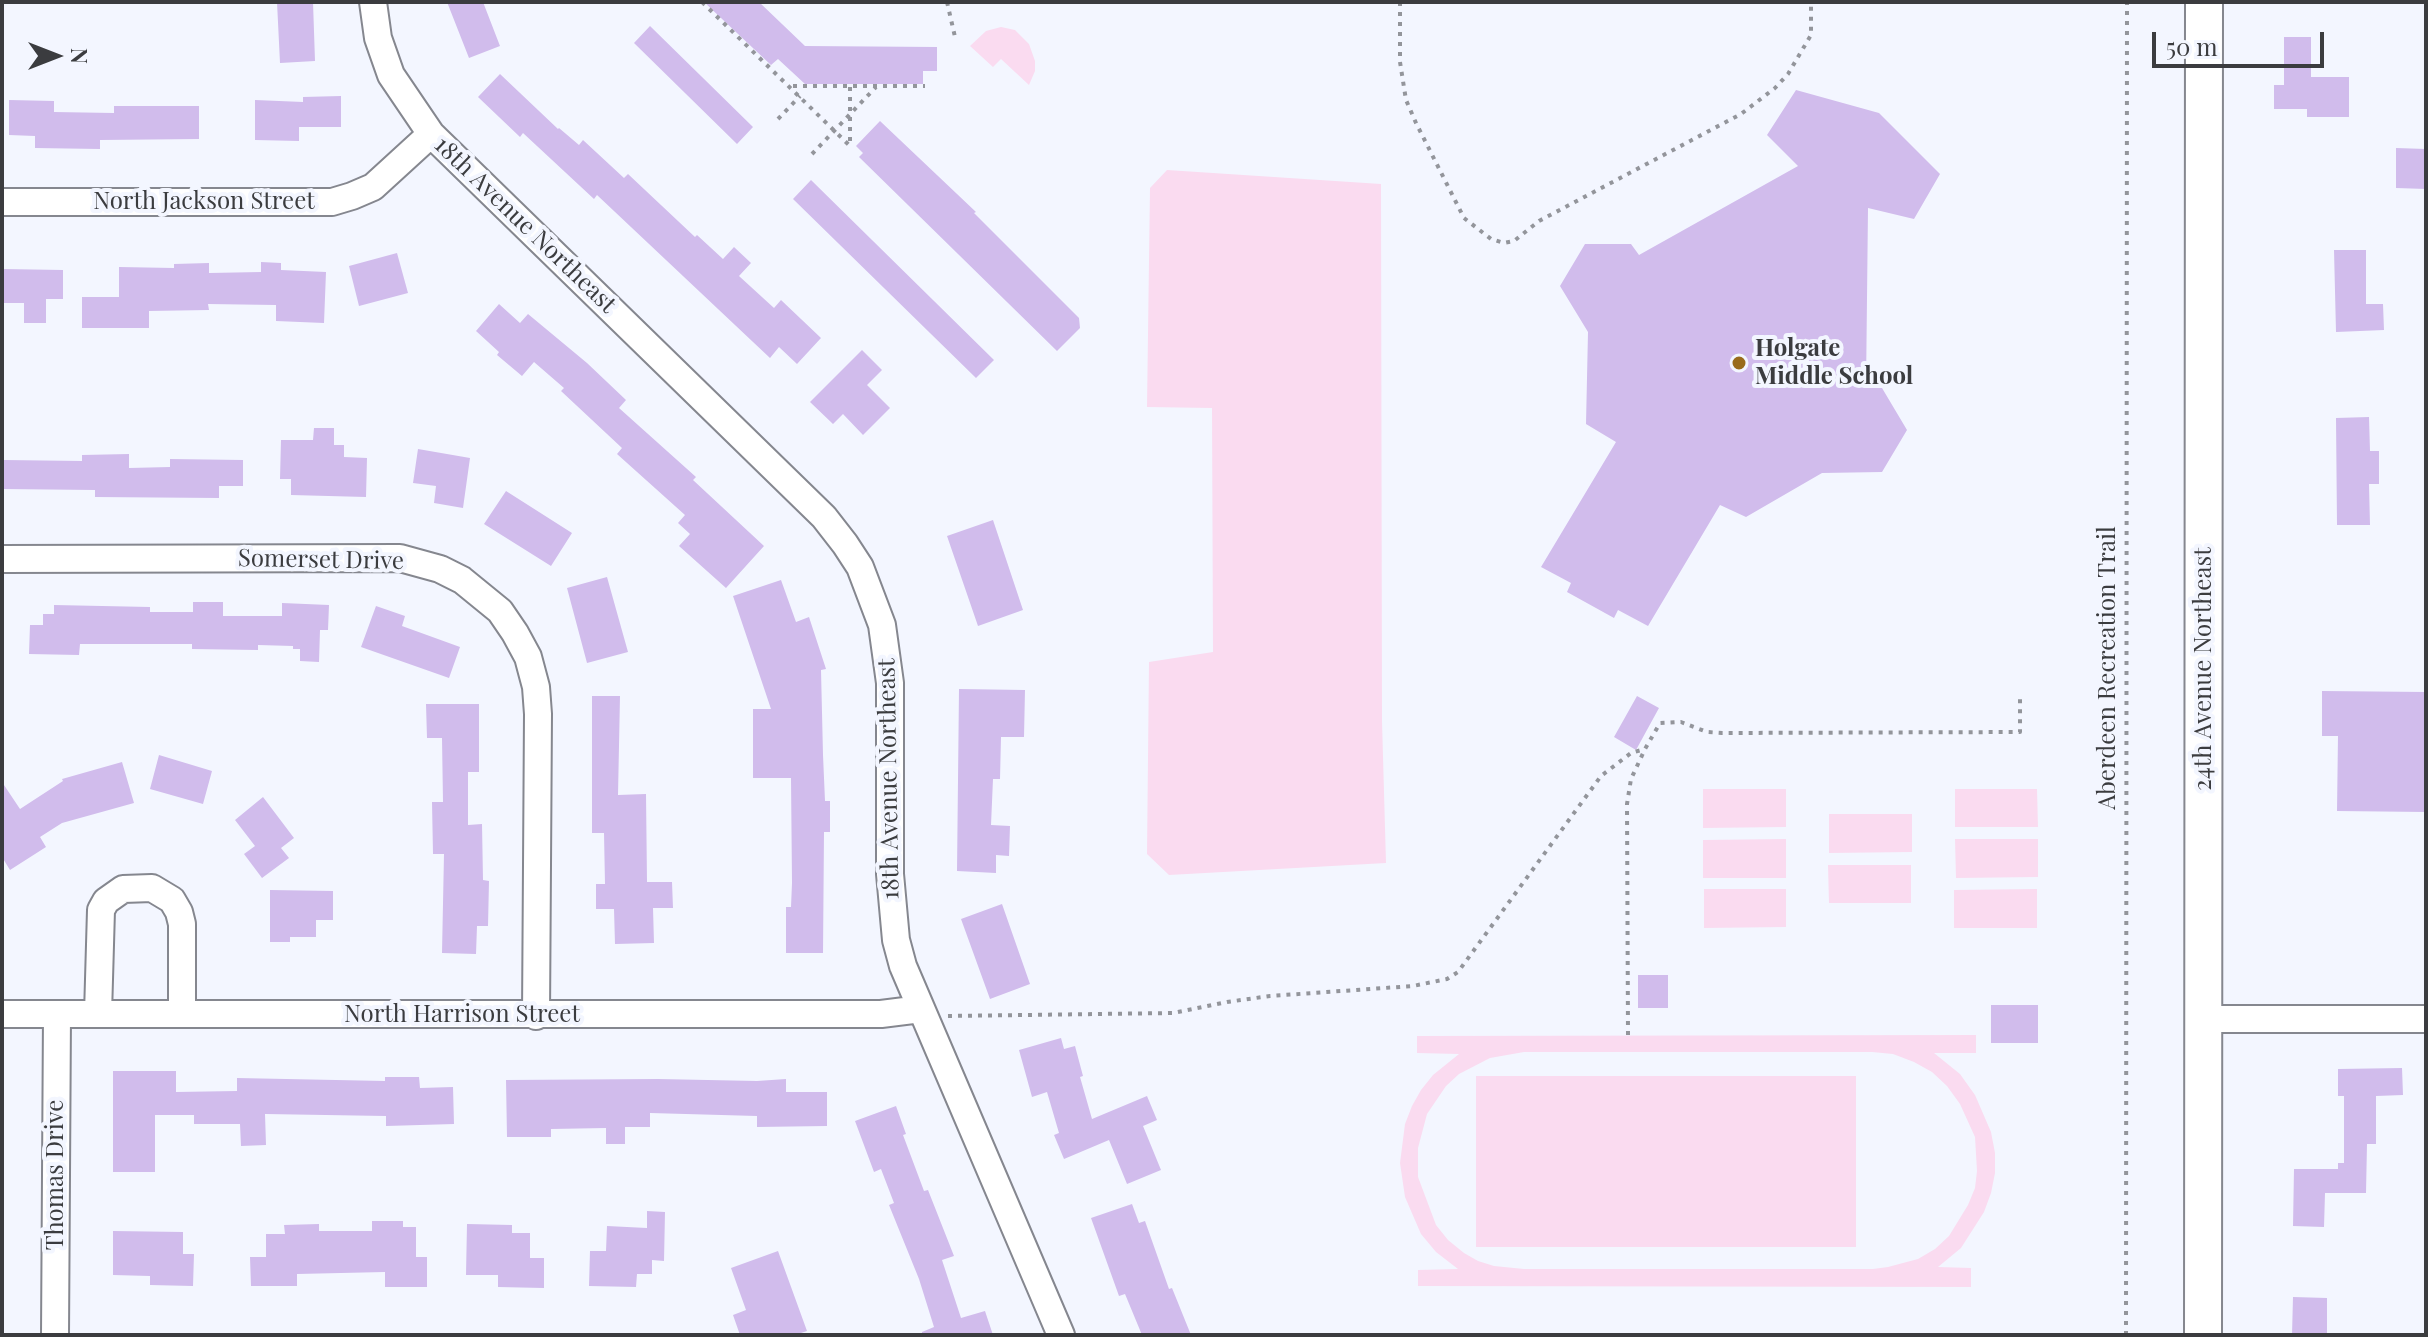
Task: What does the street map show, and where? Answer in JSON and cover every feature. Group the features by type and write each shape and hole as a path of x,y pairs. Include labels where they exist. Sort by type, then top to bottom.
{"main road":[{"name":"24th Avenue Northeast","path":"2203,1335 2204,2"}],"street":[{"name":"18th Avenue Northeast","path":"373,2 378,38 391,75 431,134 824,517 860,567 882,625 890,683 890,874 896,940 903,966 1061,1335"},
{"name":"North Jackson Street","path":"2,202 332,202 373,187 431,134"},
{"name":"Somerset Drive","path":"2,559 400,558 440,569 462,580 500,611 528,657 536,687 536,1016"},
{"path":"98,1014 101,910 106,901 123,889 152,888 172,900 182,924 182,1014"},
{"name":"North Harrison Street","path":"2,1014 536,1016 881,1014 921,1009"},
{"name":"Thomas Drive","path":"55,1335 57,1014"},
{"path":"2203,1019 2426,1019"}],"path":[{"path":"702,2 850,146 850,87"},
{"path":"947,2 955,37"},
{"path":"1400,2 1400,62 1406,100 1464,218 1491,239 1504,243 1514,241 1539,221 1741,114 1775,88 1788,74 1811,35 1811,2"},
{"name":"Aberdeen Recreation Trail","path":"2126,1335 2127,2"},
{"path":"790,86 925,86"},
{"path":"812,154 876,87"},
{"path":"778,119 800,96"},
{"path":"1628,1035 1627,804 1631,779 1660,723 1681,722 1707,732 1722,733 2020,732 2020,696"},
{"path":"921,1009 950,1016 1173,1013 1270,996 1413,986 1447,979 1458,972 1601,776 1631,753 1645,749"}],"shaded area":[{"path":"1001,27 1015,30 1029,44 1035,71 1029,85 1001,59 993,67 970,46 986,31"},
{"path":"1167,170 1381,184 1382,721 1386,863 1169,875 1147,854 1149,662 1213,652 1212,408 1147,407 1150,188"},
{"path":"1703,789 1786,789 1786,827 1703,828"},
{"path":"1955,789 2037,789 2038,827 1955,827"},
{"path":"1829,814 1912,814 1912,852 1829,853"},
{"path":"1786,839 1786,878 1703,878 1703,840"},
{"path":"1955,839 2038,839 2038,877 1956,878"},
{"path":"1828,865 1911,865 1911,903 1829,903"},
{"path":"1704,889 1786,889 1786,927 1704,928"},
{"path":"2037,889 2037,928 1954,928 1954,890"},
{"path":"1976,1035 1976,1053 1934,1053 1960,1074 1975,1095 1991,1132 1995,1153 1995,1173 1984,1212 1961,1248 1938,1267 1971,1268 1971,1287 1418,1286 1418,1270 1458,1269 1436,1252 1421,1234 1405,1197 1400,1163 1405,1124 1421,1090 1433,1075 1459,1054 1417,1053 1417,1036","holes":["1524,1052 1893,1054 1932,1072 1960,1104 1975,1137 1977,1171 1975,1188 1968,1205 1949,1236 1918,1259 1873,1269 1524,1269 1494,1266 1478,1261 1448,1240 1436,1225 1418,1177 1418,1148 1427,1114 1446,1086 1459,1074 1490,1058"]},
{"path":"1476,1076 1856,1076 1856,1247 1476,1247"}],"building":[{"path":"277,2 313,2 315,61 280,63"},
{"path":"447,2 483,2 500,46 469,58"},
{"path":"704,2 759,2 805,46 937,47 937,71 923,71 923,84 805,84 778,59 771,65"},
{"path":"650,26 753,127 737,144 634,43"},
{"path":"2284,37 2311,37 2311,77 2349,77 2349,117 2307,117 2307,109 2274,109 2274,85 2284,85"},
{"path":"500,74 558,129 579,145 583,140 624,178 628,174 723,259 734,247 751,263 739,276 774,308 781,300 821,338 797,364 779,347 770,358 597,195 594,199 523,133 520,137 478,97"},
{"name":"Holgate Middle School","path":"1796,90 1879,113 1940,174 1914,219 1868,208 1866,388 1882,388 1907,430 1882,472 1822,473 1746,517 1720,505 1648,626 1618,610 1614,618 1567,592 1571,583 1541,567 1616,442 1586,424 1588,332 1560,286 1585,244 1631,244 1639,255 1798,166 1767,135"},
{"path":"341,96 341,127 299,127 299,141 255,140 255,100 303,102 303,97"},
{"path":"9,100 54,101 54,112 114,113 114,106 199,106 199,139 100,140 100,149 35,148 35,136 9,135"},
{"path":"880,121 976,212 1079,318 1080,328 1057,351 859,157 863,153 856,146"},
{"path":"2396,148 2426,149 2426,189 2396,188"},
{"path":"811,180 994,360 976,378 793,199"},
{"path":"2334,250 2366,250 2366,304 2383,304 2384,330 2336,332"},
{"path":"397,253 408,293 359,306 349,266"},
{"path":"261,262 281,263 281,270 326,272 324,323 276,321 276,305 208,304 209,310 149,311 149,328 82,328 82,297 119,297 119,267 174,268 174,264 209,263 209,273 261,272"},
{"path":"2,269 63,270 63,299 46,299 46,323 24,323 24,303 2,303"},
{"path":"499,304 520,323 528,314 587,363 626,400 619,408 696,477 693,480 764,546 726,588 679,546 690,534 678,523 685,515 617,454 622,448 561,391 564,388 534,362 522,376 497,355 499,352 476,331"},
{"path":"862,350 882,370 867,385 890,408 863,435 843,414 833,424 810,402"},
{"path":"2369,417 2370,451 2379,451 2379,484 2369,484 2370,525 2337,525 2336,418"},
{"path":"314,428 334,428 334,445 344,445 344,457 367,458 366,497 291,495 291,479 280,479 281,440 313,440"},
{"path":"418,449 470,458 463,508 434,503 436,486 413,483"},
{"path":"129,454 129,468 170,467 170,459 243,460 243,486 219,486 219,498 95,497 95,490 3,489 4,460 82,461 82,455"},
{"path":"506,491 572,533 551,566 484,524"},
{"path":"993,520 1023,610 978,626 947,536"},
{"path":"607,577 628,652 587,663 567,588"},
{"path":"781,580 796,622 809,617 826,669 821,670 823,755 825,801 830,801 830,832 824,832 823,953 786,953 786,907 791,907 792,883 791,778 753,778 753,709 771,709 733,596"},
{"path":"193,602 223,602 223,616 282,616 282,603 329,605 328,630 320,630 319,662 300,661 300,649 293,649 293,646 258,645 258,650 192,649 192,644 80,644 79,655 29,654 30,625 43,625 43,614 54,614 54,605 150,607 150,612 193,612"},
{"path":"376,606 405,616 402,626 460,647 449,678 361,647"},
{"path":"959,689 1025,690 1024,737 1001,737 1000,779 993,779 991,825 1010,826 1009,856 996,855 996,873 957,871"},
{"path":"2322,691 2426,692 2426,812 2337,811 2338,736 2322,736"},
{"path":"592,696 620,696 618,795 646,794 647,882 672,882 673,908 653,908 654,943 615,944 614,909 596,909 596,884 605,884 604,833 592,833"},
{"path":"1637,696 1659,708 1636,750 1614,737"},
{"path":"426,704 479,704 479,772 468,772 468,825 482,824 483,880 489,881 488,926 477,926 476,954 442,953 444,854 433,854 432,802 443,802 442,738 427,738"},
{"path":"159,755 212,771 203,804 150,789"},
{"path":"122,762 134,803 62,823 40,837 46,847 10,870 2,857 2,782 20,809 62,779"},
{"path":"263,797 294,838 281,848 289,858 262,878 244,854 255,846 235,820"},
{"path":"270,890 333,891 333,920 316,920 316,937 290,937 290,942 270,942"},
{"path":"1002,904 1030,984 990,999 961,919"},
{"path":"1638,975 1668,975 1668,1008 1638,1008"},
{"path":"1991,1005 2038,1005 2038,1043 1991,1043"},
{"path":"1061,1038 1064,1049 1075,1046 1092,1119 1147,1096 1157,1120 1143,1126 1161,1170 1127,1184 1109,1140 1064,1159 1054,1135 1059,1133 1047,1092 1032,1097 1019,1050"},
{"path":"2402,1068 2403,1095 2376,1096 2376,1144 2367,1144 2366,1193 2325,1193 2324,1227 2293,1226 2294,1169 2338,1169 2338,1163 2344,1163 2344,1096 2338,1096 2338,1069"},
{"path":"113,1071 176,1071 176,1092 237,1091 237,1078 385,1081 385,1077 419,1077 420,1088 453,1087 454,1124 386,1126 386,1116 265,1114 266,1145 241,1146 240,1124 194,1124 194,1115 155,1115 155,1172 113,1172"},
{"path":"786,1079 786,1092 827,1092 827,1126 757,1127 757,1116 650,1113 650,1127 625,1127 625,1144 606,1144 606,1128 551,1129 551,1137 507,1137 506,1080"},
{"path":"896,1106 906,1134 903,1135 924,1191 928,1190 954,1256 942,1260 961,1318 985,1311 993,1335 922,1335 922,1332 934,1327 919,1279 889,1205 894,1203 881,1169 874,1172 855,1121"},
{"path":"1132,1204 1139,1223 1145,1221 1169,1289 1172,1288 1191,1335 1142,1335 1125,1294 1119,1296 1091,1218"},
{"path":"647,1211 665,1212 664,1261 652,1260 652,1274 637,1274 636,1287 589,1286 590,1251 606,1251 607,1226 647,1228"},
{"path":"372,1221 403,1221 403,1227 416,1227 416,1257 427,1257 427,1287 385,1287 385,1272 297,1274 297,1286 251,1286 250,1257 266,1257 266,1234 285,1234 284,1225 319,1224 319,1231 372,1231"},
{"path":"467,1224 512,1225 512,1233 530,1233 530,1258 544,1258 544,1288 498,1287 498,1275 466,1275"},
{"path":"113,1231 183,1232 183,1254 194,1254 193,1286 150,1285 150,1276 113,1275"},
{"path":"778,1251 807,1331 795,1335 740,1335 733,1315 746,1310 731,1268"},
{"path":"2293,1297 2327,1298 2327,1335 2292,1335"}],"place":[{"name":"Holgate Middle School","path":"1739,363"}]}
